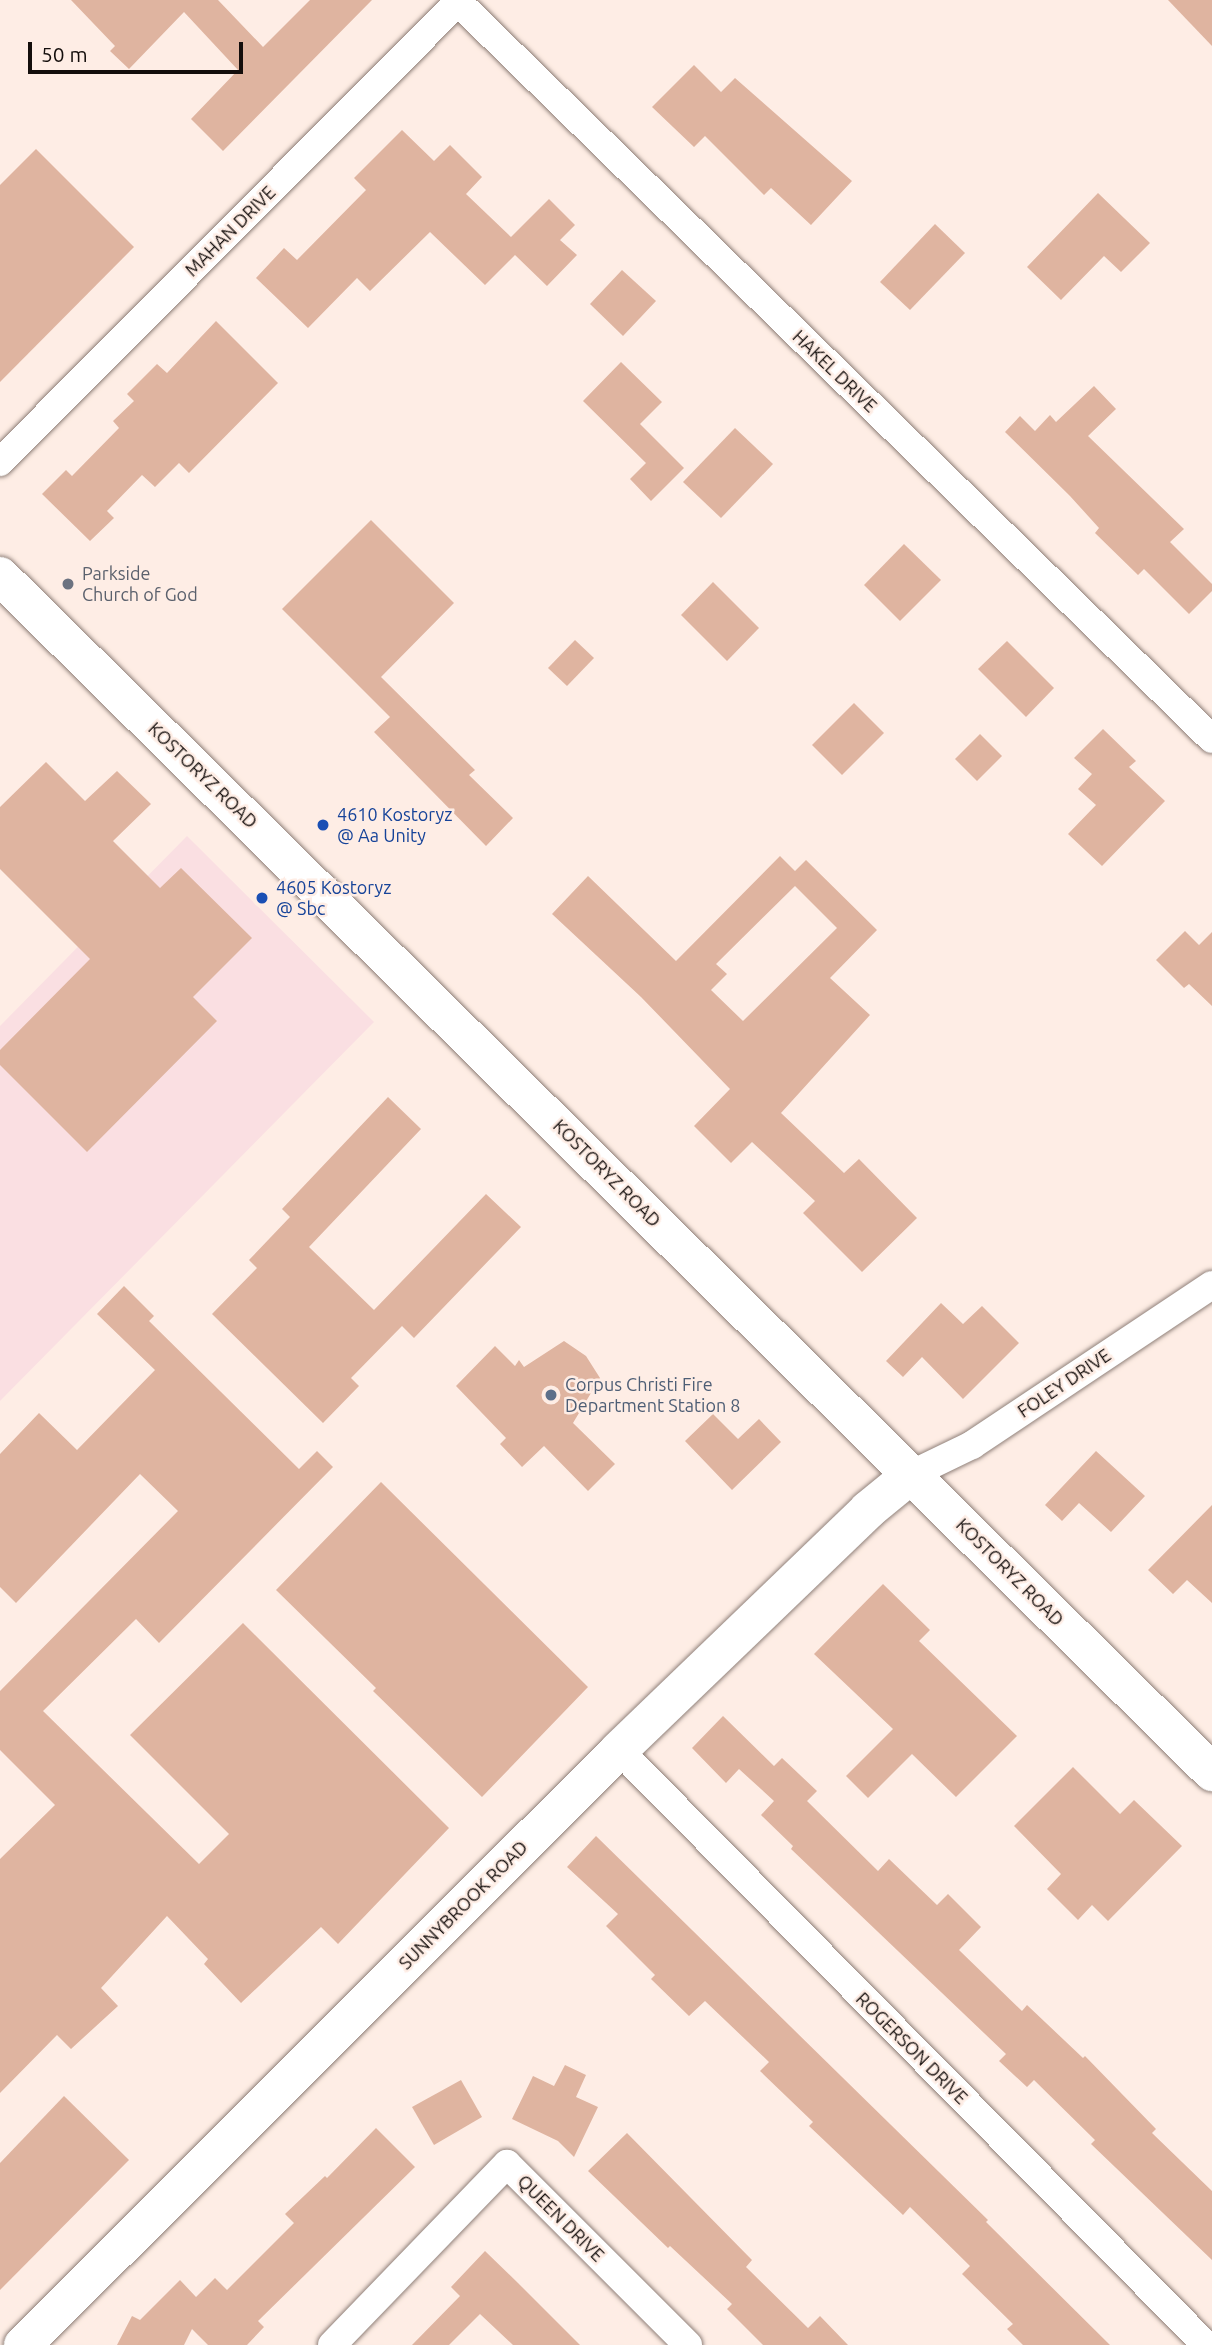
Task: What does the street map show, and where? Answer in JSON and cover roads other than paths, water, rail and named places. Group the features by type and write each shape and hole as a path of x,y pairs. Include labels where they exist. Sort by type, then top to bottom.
{"main road":[{"name":"KOSTORYZ ROAD","path":"0,576 1212,1772"},
{"name":"SUNNYBROOK ROAD","path":"23,2345 619,1750 868,1510 912,1474"}],"street":[{"name":"MAHAN DRIVE","path":"0,462 459,1"},
{"name":"HAKEL DRIVE","path":"459,1 1212,739"},
{"name":"FOLEY DRIVE","path":"912,1474 972,1445 1212,1285"},
{"name":"ROGERSON DRIVE","path":"619,1750 1206,2345"},
{"name":"QUEEN DRIVE","path":"332,2345 508,2164 688,2345"}],"place":[{"name":"Parkside Church of God","path":"68,584"},
{"name":"4610 Kostoryz @ Aa Unity","path":"323,825"},
{"name":"4605 Kostoryz @ Sbc","path":"262,898"},
{"name":"Corpus Christi Fire Department Station 8","path":"551,1395"}]}
